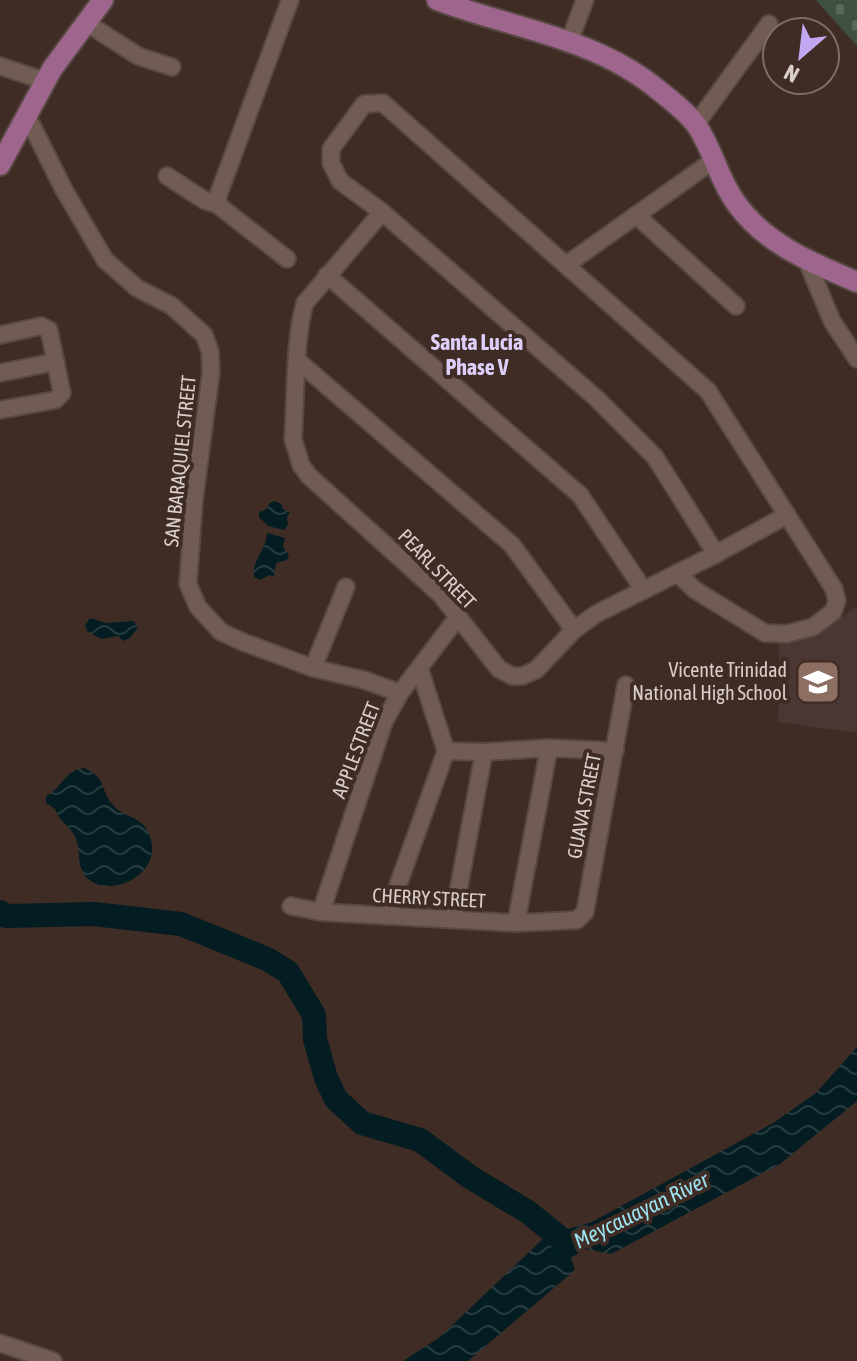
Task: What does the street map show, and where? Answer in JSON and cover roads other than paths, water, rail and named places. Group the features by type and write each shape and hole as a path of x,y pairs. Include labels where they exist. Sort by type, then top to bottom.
{"main road":[{"path":"0,165 45,81 103,0"},
{"path":"437,0 603,55 656,87 696,124 733,199 747,218 765,234 807,261 857,282"}],"street":[{"path":"218,205 218,196 290,0"},
{"path":"569,42 585,0"},
{"path":"85,22 138,56 172,67"},
{"path":"696,124 761,35"},
{"path":"0,66 45,81"},
{"path":"677,573 695,590 765,633 786,634 813,627 833,612 837,601 834,589 708,391 383,103 364,104 331,149 331,163 340,181 382,212 596,398 655,457 716,554"},
{"name":"SAN BARAQUIEL STREET","path":"27,116 63,188 105,260 137,288 186,317 204,335 210,351 211,372 194,501 188,584 198,607 221,632 313,668 364,680 400,693"},
{"path":"566,265 714,160"},
{"path":"167,176 204,200 218,205 287,259"},
{"name":"PEARL STREET","path":"382,212 305,303 301,316 293,439 301,465 322,489 441,595 499,669 512,676 522,676 536,670 574,630 596,614 787,515"},
{"path":"636,215 736,306"},
{"path":"807,261 832,321 857,359"},
{"path":"327,275 580,495 643,589"},
{"path":"0,335 45,327 49,330 62,393 55,400 0,410"},
{"path":"298,361 512,545 574,630"},
{"path":"0,373 55,362"},
{"path":"313,668 346,587"},
{"name":"APPLE STREET","path":"321,912 384,722 400,693 458,617"},
{"path":"387,916 446,751 420,670"},
{"name":"GUAVA STREET","path":"565,921 577,920 585,912 626,685"},
{"path":"446,751 549,748 615,751"},
{"path":"516,923 549,748"},
{"path":"453,919 484,752"},
{"name":"CHERRY STREET","path":"291,906 321,912 387,916 516,923 565,921"},
{"path":"0,1343 53,1361"}],"water":[{"path":"274,501 290,512 284,530 268,526 259,517 259,512"},
{"path":"267,533 285,538 283,546 289,555 287,560 276,563 274,576 260,580 254,577 254,571"},
{"path":"90,618 106,623 133,621 138,627 130,638 123,641 118,636 101,639 87,631 85,625"},
{"path":"84,768 100,780 117,809 144,825 152,846 150,860 143,871 119,885 93,883 84,874 74,835 55,809 46,803 46,796 67,776"},
{"name":"Meycauayan River","path":"857,1047 857,1101 780,1164 611,1254 577,1247 571,1258 575,1270 468,1361 403,1361 440,1337 547,1235 592,1222 773,1123 816,1093"}],"waterway":[{"name":"Meycauayan River","path":"0,912 6,916 94,914 181,924 267,959 288,972 314,1015 315,1039 326,1078 336,1099 362,1123 420,1140 470,1177 528,1212 569,1245"}],"place":[{"name":"Vicente Trinidad National High School","path":"818,682"}],"district":[{"name":"Santa Lucia Phase V","path":"477,354"}]}
